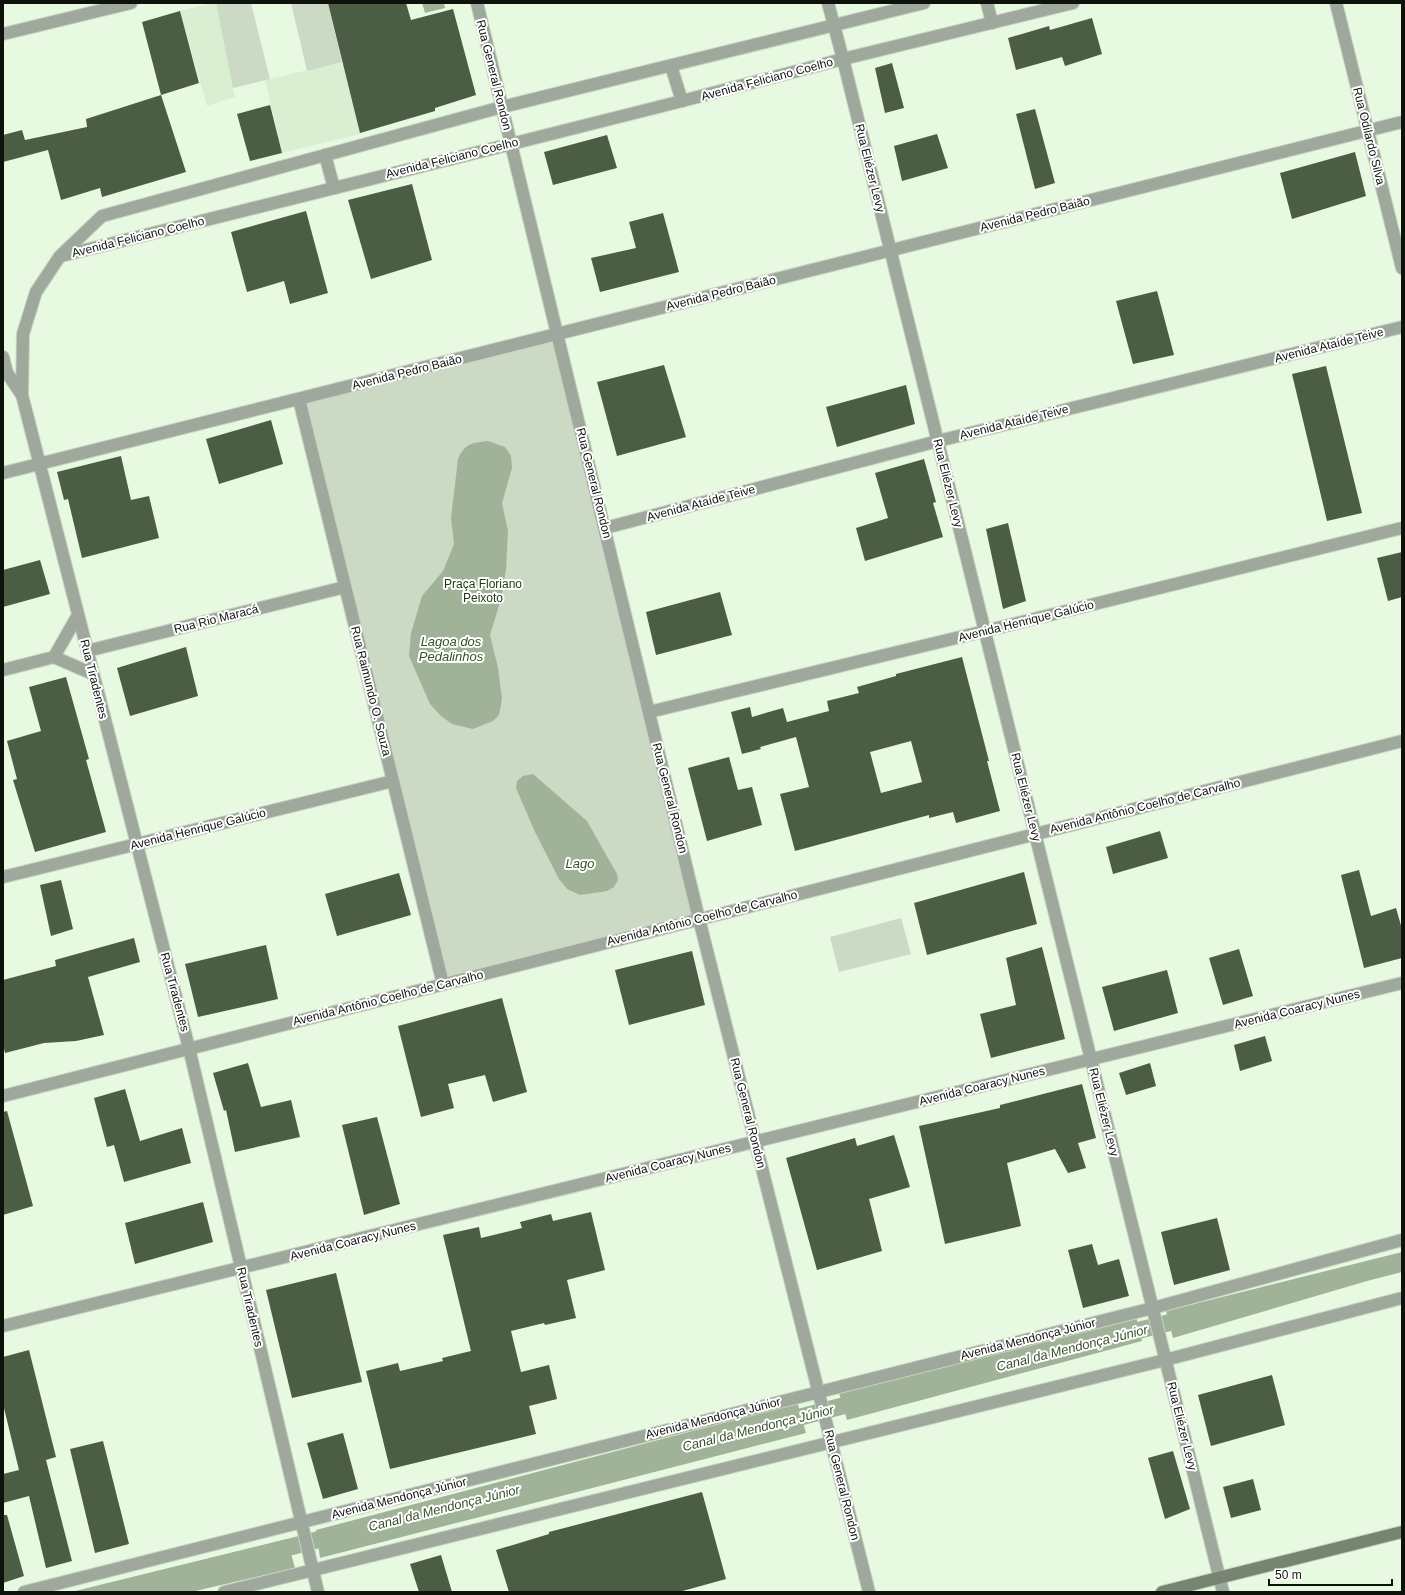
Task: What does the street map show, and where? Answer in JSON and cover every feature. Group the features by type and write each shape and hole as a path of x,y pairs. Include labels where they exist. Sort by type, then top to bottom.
{"main road":[{"path":"1162,1592 1402,1532"}],"street":[{"path":"3,34 131,3"},
{"name":"Rua General Rondon","path":"477,3 670,794 699,919 869,1592"},
{"name":"Rua Eliézer Levy","path":"828,3 891,250 1223,1592"},
{"name":"Avenida Feliciano Coelho","path":"60,256 102,216 502,107 924,3"},
{"path":"987,3 992,23"},
{"name":"Avenida Feliciano Coelho","path":"60,256 682,102 843,59 1073,3"},
{"name":"Rua Odilardo Silva","path":"1336,3 1402,268"},
{"path":"671,66 682,102"},
{"name":"Avenida Pedro Baião","path":"3,473 1402,122"},
{"path":"325,155 334,188"},
{"name":"Rua Tiradentes","path":"60,256 36,292 23,334 22,395 189,1048 318,1592"},
{"name":"Avenida Ataíde Teive","path":"605,528 938,441 1402,327"},
{"name":"Rua Tiradentes","path":"3,357 6,373 22,395"},
{"name":"Rua Raimundo O. Souza","path":"300,399 443,984"},
{"name":"Avenida Henrique Galúcio","path":"649,712 1402,528"},
{"name":"Rua Rio Maracá","path":"87,651 345,587"},
{"path":"54,657 78,615"},
{"path":"3,670 54,657 93,674"},
{"name":"Avenida Antônio Coelho de Carvalho","path":"3,1096 1402,741"},
{"name":"Avenida Henrique Galúcio","path":"3,877 393,781"},
{"name":"Avenida Coaracy Nunes","path":"3,1326 1402,983"},
{"name":"Avenida Mendonça Júnior","path":"24,1592 302,1528 1154,1312 1402,1240"},
{"path":"224,1592 311,1565 1166,1360 1402,1298"}],"shaded area":[{"path":"216,3 235,97 207,106 180,11"},
{"path":"342,62 361,134 282,153 265,80"}],"green space":[{"path":"216,3 251,3 270,79 233,88"},
{"path":"291,3 328,3 342,62 307,71"},
{"name":"Praça Floriano Peixoto","path":"558,334 699,919 443,984 299,399"},
{"path":"901,918 911,954 839,972 830,937"}],"water":[{"path":"422,3 444,3 445,8 425,13"},
{"name":"Lagoa dos Pedalinhos","path":"488,441 505,447 511,456 512,468 502,503 508,531 506,570 501,599 490,635 498,668 502,699 499,715 493,721 473,729 452,724 441,716 430,704 409,656 411,633 422,596 443,571 454,544 451,518 458,459 466,447 478,442"},
{"name":"Lago","path":"533,774 587,821 617,874 618,880 614,887 607,891 580,895 567,889 559,879 535,832 516,788 517,781 523,776"},
{"path":"1402,1252 1402,1272 1173,1338 1166,1311"},
{"path":"1136,1316 1142,1341 847,1420 839,1393"},
{"path":"797,1401 806,1433 320,1558 316,1530 734,1420"},
{"path":"287,1539 295,1568 191,1592 71,1592"}],"building":[{"path":"328,3 406,3 411,20 453,9 476,95 435,108 435,111 360,133"},
{"path":"180,11 199,83 161,95 142,22"},
{"path":"1092,18 1102,54 1065,66 1062,57 1016,70 1008,38 1049,26 1050,30"},
{"path":"892,63 904,108 885,113 875,68"},
{"path":"161,95 186,172 102,197 100,188 61,200 48,150 3,162 3,135 22,130 25,140 87,127 86,119"},
{"path":"270,105 282,153 250,161 237,114"},
{"path":"1035,109 1055,183 1035,189 1016,114"},
{"path":"937,134 948,168 902,181 894,146"},
{"path":"607,135 617,168 553,185 544,152"},
{"path":"1355,152 1366,196 1292,219 1280,173"},
{"path":"412,184 432,260 371,279 348,200"},
{"path":"306,211 328,293 290,304 284,281 247,292 231,232"},
{"path":"663,213 679,272 600,292 591,258 636,248 629,222"},
{"path":"1157,291 1174,355 1133,364 1116,301"},
{"path":"664,365 686,437 617,456 597,382"},
{"path":"1326,366 1362,513 1327,521 1292,374"},
{"path":"906,385 915,424 837,447 826,407"},
{"path":"271,420 283,464 219,484 206,439"},
{"path":"121,456 131,500 149,496 159,538 82,558 68,499 64,500 57,472"},
{"path":"924,459 936,502 933,503 943,537 865,561 856,528 888,518 875,473"},
{"path":"1008,523 1026,601 1003,609 986,529"},
{"path":"1402,552 1402,597 1388,601 1377,558"},
{"path":"40,560 50,594 3,607 3,570"},
{"path":"720,592 732,635 656,655 646,612"},
{"path":"186,647 198,696 130,716 117,668"},
{"path":"962,657 989,761 987,761 1000,811 956,823 953,812 929,818 929,815 795,851 780,794 809,787 796,737 760,747 761,749 742,754 731,712 750,707 752,717 783,708 787,722 829,711 827,701 859,693 857,687 896,676 896,674","holes":["911,741 922,782 881,793 870,752"]},
{"path":"66,677 89,759 86,760 106,832 35,852 13,780 17,779 7,741 41,731 29,687"},
{"path":"729,757 738,790 752,787 762,825 707,841 688,768"},
{"path":"1160,831 1168,858 1113,874 1106,847"},
{"path":"1359,870 1371,916 1396,908 1402,929 1402,958 1364,968 1341,875"},
{"path":"1024,872 1037,924 927,955 914,903"},
{"path":"399,873 411,915 337,936 325,894"},
{"path":"61,880 73,929 51,936 40,885"},
{"path":"134,938 140,962 88,977 104,1035 76,1041 44,1043 5,1053 3,1044 3,980 56,966 55,960"},
{"path":"266,945 278,999 198,1017 185,964"},
{"path":"1042,947 1065,1039 991,1058 980,1014 1016,1005 1006,958"},
{"path":"1239,949 1253,996 1223,1005 1209,958"},
{"path":"692,951 705,1005 629,1025 615,970"},
{"path":"1167,970 1178,1013 1114,1031 1102,987"},
{"path":"502,998 527,1092 493,1102 485,1075 448,1084 454,1108 421,1117 398,1026"},
{"path":"1265,1036 1272,1061 1240,1071 1234,1045"},
{"path":"248,1063 261,1107 291,1100 300,1137 235,1152 226,1110 224,1111 213,1073"},
{"path":"1150,1063 1156,1086 1126,1095 1119,1073"},
{"path":"1082,1084 1096,1138 1078,1143 1086,1168 1068,1173 1055,1149 1007,1163 1021,1226 945,1244 919,1126 1000,1108 1000,1105"},
{"path":"125,1089 140,1141 182,1128 191,1163 124,1182 114,1145 107,1147 94,1098"},
{"path":"7,1111 33,1206 3,1215 3,1112"},
{"path":"377,1117 400,1204 364,1215 342,1125"},
{"path":"894,1135 910,1187 869,1199 882,1251 817,1270 786,1158 855,1138 857,1146"},
{"path":"203,1202 213,1242 135,1264 125,1223"},
{"path":"591,1212 605,1270 567,1280 576,1318 545,1325 544,1323 511,1331 521,1372 549,1365 557,1399 529,1406 536,1434 390,1469 366,1371 398,1363 400,1371 443,1361 442,1358 471,1351 443,1235 479,1227 481,1238 522,1228 520,1222 551,1214 553,1221"},
{"path":"1217,1218 1230,1270 1174,1285 1161,1232"},
{"path":"1092,1244 1098,1265 1119,1259 1129,1296 1083,1308 1068,1250"},
{"path":"336,1273 362,1382 292,1398 266,1290"},
{"path":"29,1350 56,1457 46,1460 72,1561 46,1568 29,1496 3,1503 3,1474 19,1470 3,1404 3,1357"},
{"path":"1272,1375 1285,1425 1211,1446 1198,1395"},
{"path":"343,1433 358,1489 323,1499 307,1443"},
{"path":"103,1441 129,1544 95,1553 70,1449"},
{"path":"1173,1451 1190,1509 1165,1519 1148,1458"},
{"path":"1253,1479 1261,1510 1231,1518 1223,1487"},
{"path":"702,1492 726,1579 679,1592 509,1592 496,1550 549,1534 549,1532"},
{"path":"3,1515 7,1515 24,1576 3,1583"},
{"path":"441,1555 452,1592 419,1592 410,1564"}],"waterway":[{"name":"Canal da Mendonça Júnior","path":"1117,1336 1191,1317"},
{"name":"Canal da Mendonça Júnior","path":"778,1423 865,1400"},
{"name":"Canal da Mendonça Júnior","path":"267,1553 340,1534"}]}
